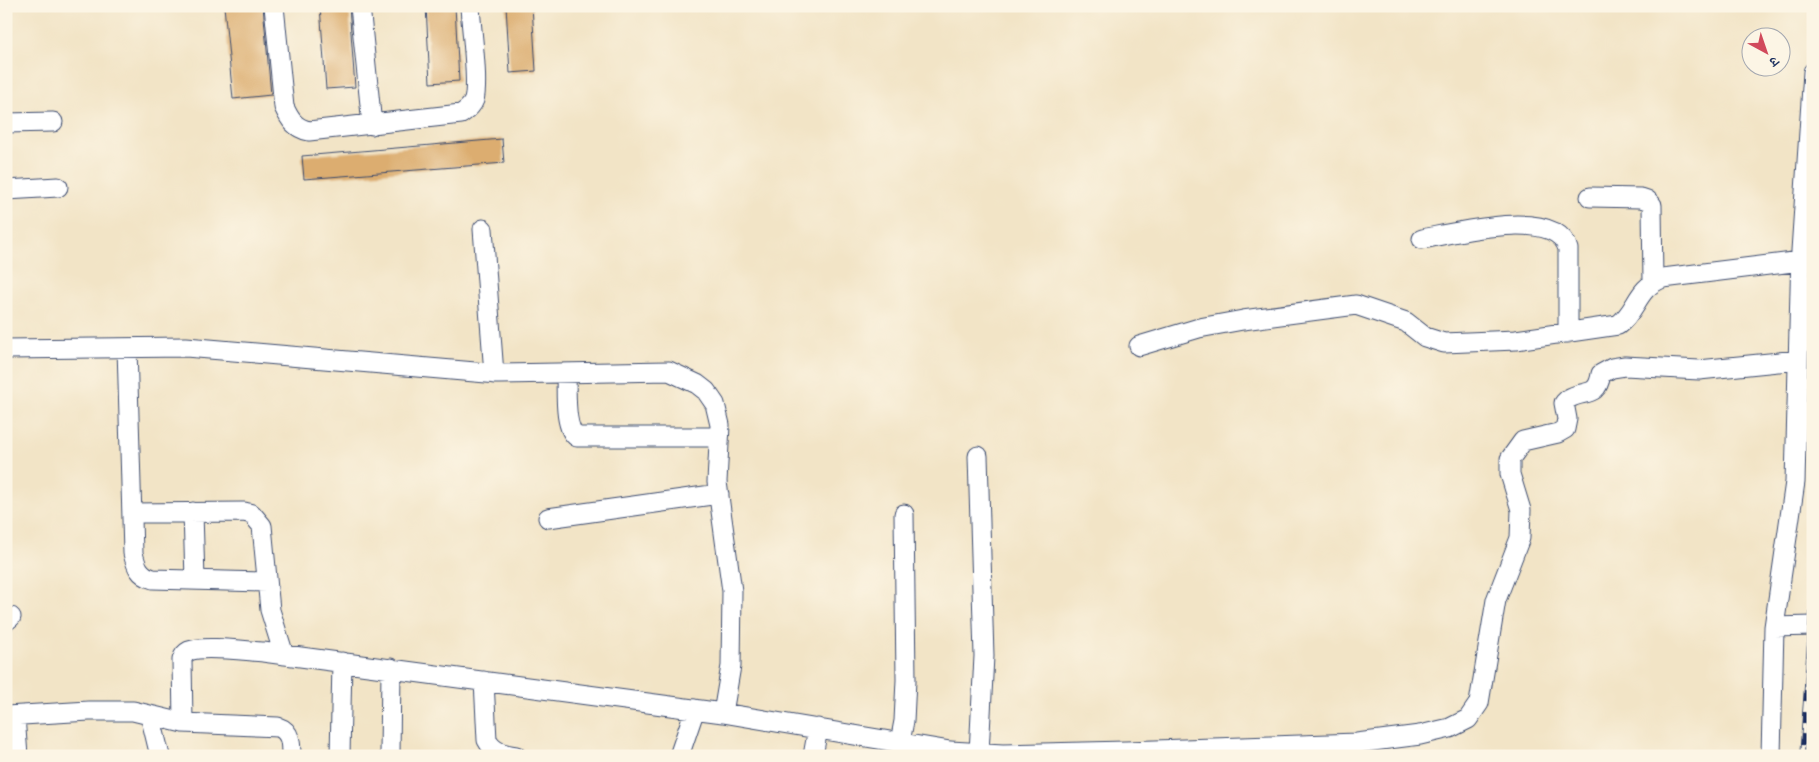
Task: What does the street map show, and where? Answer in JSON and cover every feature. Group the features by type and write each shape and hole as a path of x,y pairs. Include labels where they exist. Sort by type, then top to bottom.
{"street":[{"path":"274,6 284,107 291,121 300,129 309,132 461,114 468,109 474,101 475,88 470,6"},
{"path":"360,6 372,125"},
{"path":"1771,756 1774,627 1795,482 1801,261 1813,72"},
{"path":"6,123 53,122"},
{"path":"6,190 58,187"},
{"path":"1590,197 1641,198 1647,200 1652,205 1653,282"},
{"path":"1422,239 1472,230 1531,224 1553,230 1566,242 1568,249 1568,333"},
{"path":"483,229 494,374"},
{"path":"1140,346 1207,326 1356,305 1406,322 1425,336 1444,343 1516,340 1618,325 1628,316 1642,292 1653,282 1663,278 1801,261"},
{"path":"6,349 186,347 453,372 494,374 662,370 678,374 702,388 715,404 720,425 719,494 732,591 731,666 723,713"},
{"path":"127,348 133,553 136,566 144,576 153,579 266,582"},
{"path":"183,723 181,666 184,654 189,651 200,650 284,655 391,668 723,713 818,728 908,748 950,751 979,753 1126,752 1357,743 1420,735 1450,728 1468,719 1479,703 1496,600 1520,538 1521,510 1510,474 1510,459 1518,445 1523,441 1565,430 1567,419 1564,403 1568,398 1597,388 1602,374 1612,368 1699,370 1798,360"},
{"path":"566,373 567,415 573,434 577,437 719,437"},
{"path":"978,456 984,656 979,753"},
{"path":"548,518 719,494"},
{"path":"193,512 195,580"},
{"path":"132,514 244,512 252,514 259,520 262,526 270,610 284,655"},
{"path":"904,514 906,680 904,721 908,748"},
{"path":"1774,627 1813,626"},
{"path":"340,756 342,662"},
{"path":"390,756 391,668"},
{"path":"484,681 487,740 497,754 516,756"},
{"path":"679,756 695,709"},
{"path":"18,756 11,716 89,711 133,711 183,723 278,727 284,729 288,734 291,756"},
{"path":"150,715 160,756"},
{"path":"813,756 818,728"}],"building":[{"path":"224,6 263,6 271,95 233,99"},
{"path":"320,6 349,6 355,87 326,89"},
{"path":"426,6 455,6 459,81 430,83"},
{"path":"506,6 532,6 536,71 510,73"},
{"path":"502,139 504,163 304,179 302,156"}],"railway":[{"path":"1802,756 1813,595"}]}
